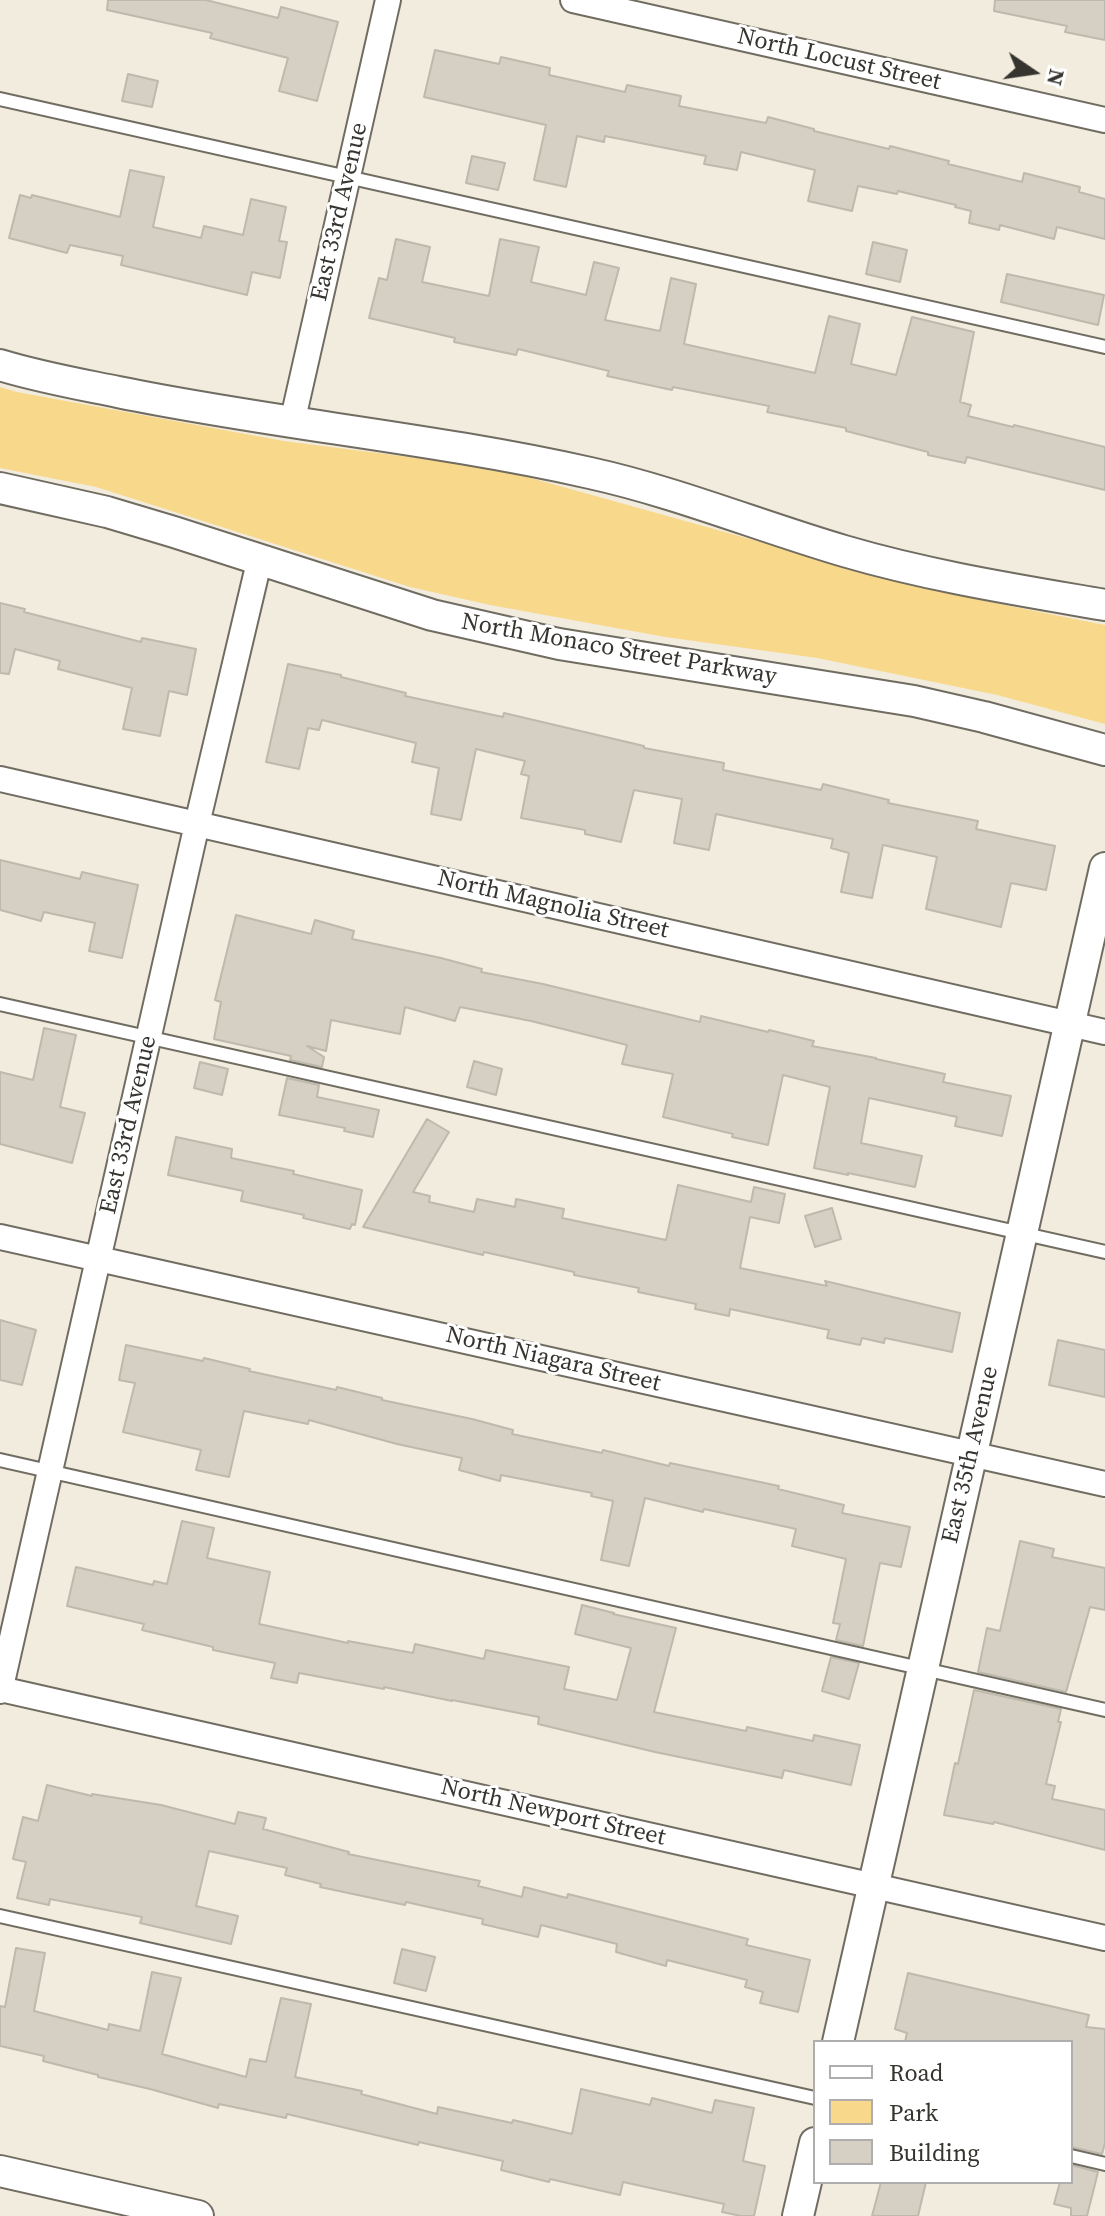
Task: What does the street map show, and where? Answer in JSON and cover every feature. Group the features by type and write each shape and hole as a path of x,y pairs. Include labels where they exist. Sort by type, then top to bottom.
{"street":[{"name":"East 33rd Avenue","path":"292,423 388,0"},
{"name":"North Locust Street","path":"573,0 1105,120"},
{"path":"0,365 159,400 463,448 592,473 711,507 845,551 975,582 1105,605"},
{"name":"North Monaco Street Parkway","path":"0,488 107,512 432,615 559,644 914,701 1105,750"},
{"name":"East 33rd Avenue","path":"0,1690 260,558"},
{"name":"North Magnolia Street","path":"0,779 1105,1032"},
{"name":"East 35th Avenue","path":"838,2040 1105,868"},
{"name":"North Niagara Street","path":"0,1237 1105,1484"},
{"name":"North Newport Street","path":"0,1690 1105,1938"},
{"path":"798,2216 813,2152"},
{"path":"0,2171 198,2216"}],"lane":[{"path":"0,99 1105,347"},
{"path":"0,1004 1105,1252"},
{"path":"0,1460 1105,1710"},
{"path":"0,1916 813,2098"},
{"path":"1073,2156 1105,2164"}],"green space":[{"path":"0,387 284,441 495,468 897,580 1105,625 1105,724 997,695 817,658 665,637 410,587 96,487 0,468"}],"building":[{"path":"108,0 206,0 278,18 281,7 338,22 317,101 279,91 288,58 210,38 212,33 107,10"},
{"path":"995,0 1105,0 1105,40 1065,32 1067,26 994,11"},
{"path":"435,50 499,64 501,57 550,68 549,75 625,92 627,85 681,96 679,106 766,123 768,117 1022,182 1024,173 1080,187 1079,192 1105,199 1105,239 1057,227 1054,239 1000,225 999,230 969,223 971,211 956,205 898,191 897,194 858,186 852,211 808,201 815,170 741,152 737,170 704,164 706,156 605,136 604,142 577,136 566,187 534,180 546,125 424,97"},
{"path":"128,74 158,81 152,107 122,101"},
{"path":"472,156 505,163 498,190 466,183"},
{"path":"130,170 164,177 153,227 201,238 204,226 243,235 251,199 286,207 279,241 287,242 280,278 252,272 247,295 121,265 123,256 70,245 67,253 9,238 20,195 31,198 32,195 120,217"},
{"path":"396,239 430,247 422,282 489,296 500,239 539,247 531,282 586,295 594,262 619,268 605,320 660,331 671,278 696,284 684,344 815,373 829,316 860,324 851,364 896,375 912,317 974,332 960,402 971,405 968,416 1105,447 1105,490 967,457 965,463 928,455 928,452 846,431 846,428 767,412 769,406 607,376 609,371 518,349 516,355 454,342 455,338 369,318 379,278 387,280"},
{"path":"873,242 907,250 900,282 866,274"},
{"path":"1007,274 1104,295 1098,325 1001,302"},
{"path":"0,603 141,642 142,638 196,649 187,695 169,691 160,736 123,729 132,688 58,669 60,661 15,649 9,674 0,673"},
{"path":"288,664 341,675 406,693 405,696 503,717 504,713 644,748 724,763 723,770 821,790 823,784 889,800 888,803 978,821 976,829 1055,846 1046,890 1011,883 1001,927 926,909 937,857 883,845 872,898 841,892 849,853 831,848 833,839 716,814 709,850 674,843 682,799 634,790 621,842 585,834 585,830 521,818 529,776 521,774 525,761 476,749 461,820 431,814 439,768 412,762 416,743 322,720 319,730 308,728 299,769 266,762"},
{"path":"0,860 80,879 82,872 138,885 122,958 89,951 95,923 44,912 41,921 0,910"},
{"path":"236,915 311,934 315,920 354,931 352,939 441,958 482,969 481,972 700,1022 701,1016 769,1030 814,1041 812,1046 945,1074 943,1082 1011,1096 1002,1136 955,1126 957,1117 869,1098 861,1143 922,1156 915,1187 814,1168 830,1087 783,1075 768,1145 663,1117 673,1074 622,1064 627,1045 460,1007 455,1021 405,1007 400,1034 331,1020 326,1051 307,1046 324,1057 322,1067 290,1060 291,1056 214,1039 221,1002 215,1000"},
{"path":"44,1028 76,1035 60,1107 85,1113 72,1163 0,1144 0,1072 33,1080"},
{"path":"474,1061 502,1069 496,1095 467,1087"},
{"path":"200,1062 228,1069 222,1095 194,1088"},
{"path":"287,1078 319,1085 317,1097 379,1110 373,1137 279,1115"},
{"path":"427,1119 449,1132 413,1192 430,1196 429,1202 474,1212 477,1199 515,1207 516,1199 564,1209 562,1218 666,1240 678,1185 751,1202 754,1187 785,1194 779,1223 750,1217 740,1268 827,1286 825,1281 960,1313 952,1352 885,1338 884,1343 862,1338 860,1345 827,1338 829,1330 730,1309 729,1316 695,1309 696,1304 638,1292 639,1288 363,1227"},
{"path":"176,1137 232,1149 231,1158 362,1190 355,1225 352,1224 350,1229 303,1218 304,1215 241,1201 243,1191 168,1175"},
{"path":"832,1208 841,1239 815,1247 805,1216"},
{"path":"0,1320 36,1330 22,1385 0,1380"},
{"path":"1058,1340 1105,1350 1105,1397 1049,1385"},
{"path":"126,1345 203,1361 204,1358 336,1390 337,1387 513,1430 512,1434 779,1486 778,1489 844,1505 842,1513 910,1527 901,1567 880,1563 863,1646 836,1640 840,1624 833,1623 846,1559 792,1546 796,1529 645,1498 629,1566 601,1560 613,1501 591,1496 592,1493 501,1475 500,1481 459,1470 462,1458 309,1420 308,1424 244,1411 229,1477 196,1470 201,1450 123,1432 135,1383 119,1380"},
{"path":"182,1521 214,1528 207,1558 270,1572 259,1624 413,1653 415,1644 484,1659 486,1650 569,1667 564,1689 617,1700 631,1648 575,1634 582,1605 676,1628 654,1712 746,1731 747,1727 813,1741 814,1735 860,1745 851,1785 784,1770 782,1778 655,1752 538,1724 539,1717 384,1687 299,1673 297,1683 271,1678 275,1663 213,1650 213,1647 142,1630 144,1624 67,1606 76,1567 153,1585 154,1581 167,1584"},
{"path":"1020,1541 1054,1549 1052,1557 1105,1568 1105,1610 1090,1607 1066,1692 978,1672 987,1628 1000,1631"},
{"path":"831,1657 859,1663 849,1699 822,1691"},
{"path":"974,1690 1061,1709 1058,1722 1061,1722 1046,1784 1055,1786 1052,1799 1105,1810 1105,1850 994,1822 944,1815"},
{"path":"47,1785 92,1796 161,1805 235,1824 238,1812 266,1818 263,1829 348,1854 480,1881 478,1886 522,1897 524,1887 567,1898 568,1894 748,1939 746,1945 810,1960 798,2012 760,2003 763,1992 745,1987 747,1980 667,1960 666,1966 616,1952 617,1944 541,1925 538,1937 482,1924 483,1919 320,1887 321,1884 285,1875 287,1868 209,1851 196,1906 238,1916 231,1944 140,1923 142,1917 50,1899 49,1905 17,1898 26,1862 13,1859 23,1817 38,1821"},
{"path":"16,1948 45,1953 34,2011 108,2030 109,2024 140,2031 152,1972 181,1978 162,2054 246,2077 250,2059 266,2062 281,1998 311,2004 295,2077 362,2091 361,2094 437,2114 438,2107 572,2134 581,2089 650,2105 652,2098 712,2113 715,2100 754,2108 743,2161 765,2166 754,2216 722,2212 724,2204 623,2182 620,2195 550,2179 549,2182 501,2170 503,2161 419,2142 418,2145 287,2114 286,2118 219,2104 218,2108 98,2077 43,2061 44,2056 0,2046 0,2006 5,2007"},
{"path":"402,1949 435,1957 426,1991 394,1983"},
{"path":"908,1973 1089,2015 1086,2027 1105,2029 1105,2143 1102,2154 1073,2147 1073,2040 905,2040 907,2033 895,2029"},
{"path":"1073,2166 1098,2172 1087,2216 1071,2216 1071,2208 1054,2204 1059,2184 1073,2184"},
{"path":"880,2184 926,2184 918,2216 872,2216"}]}
